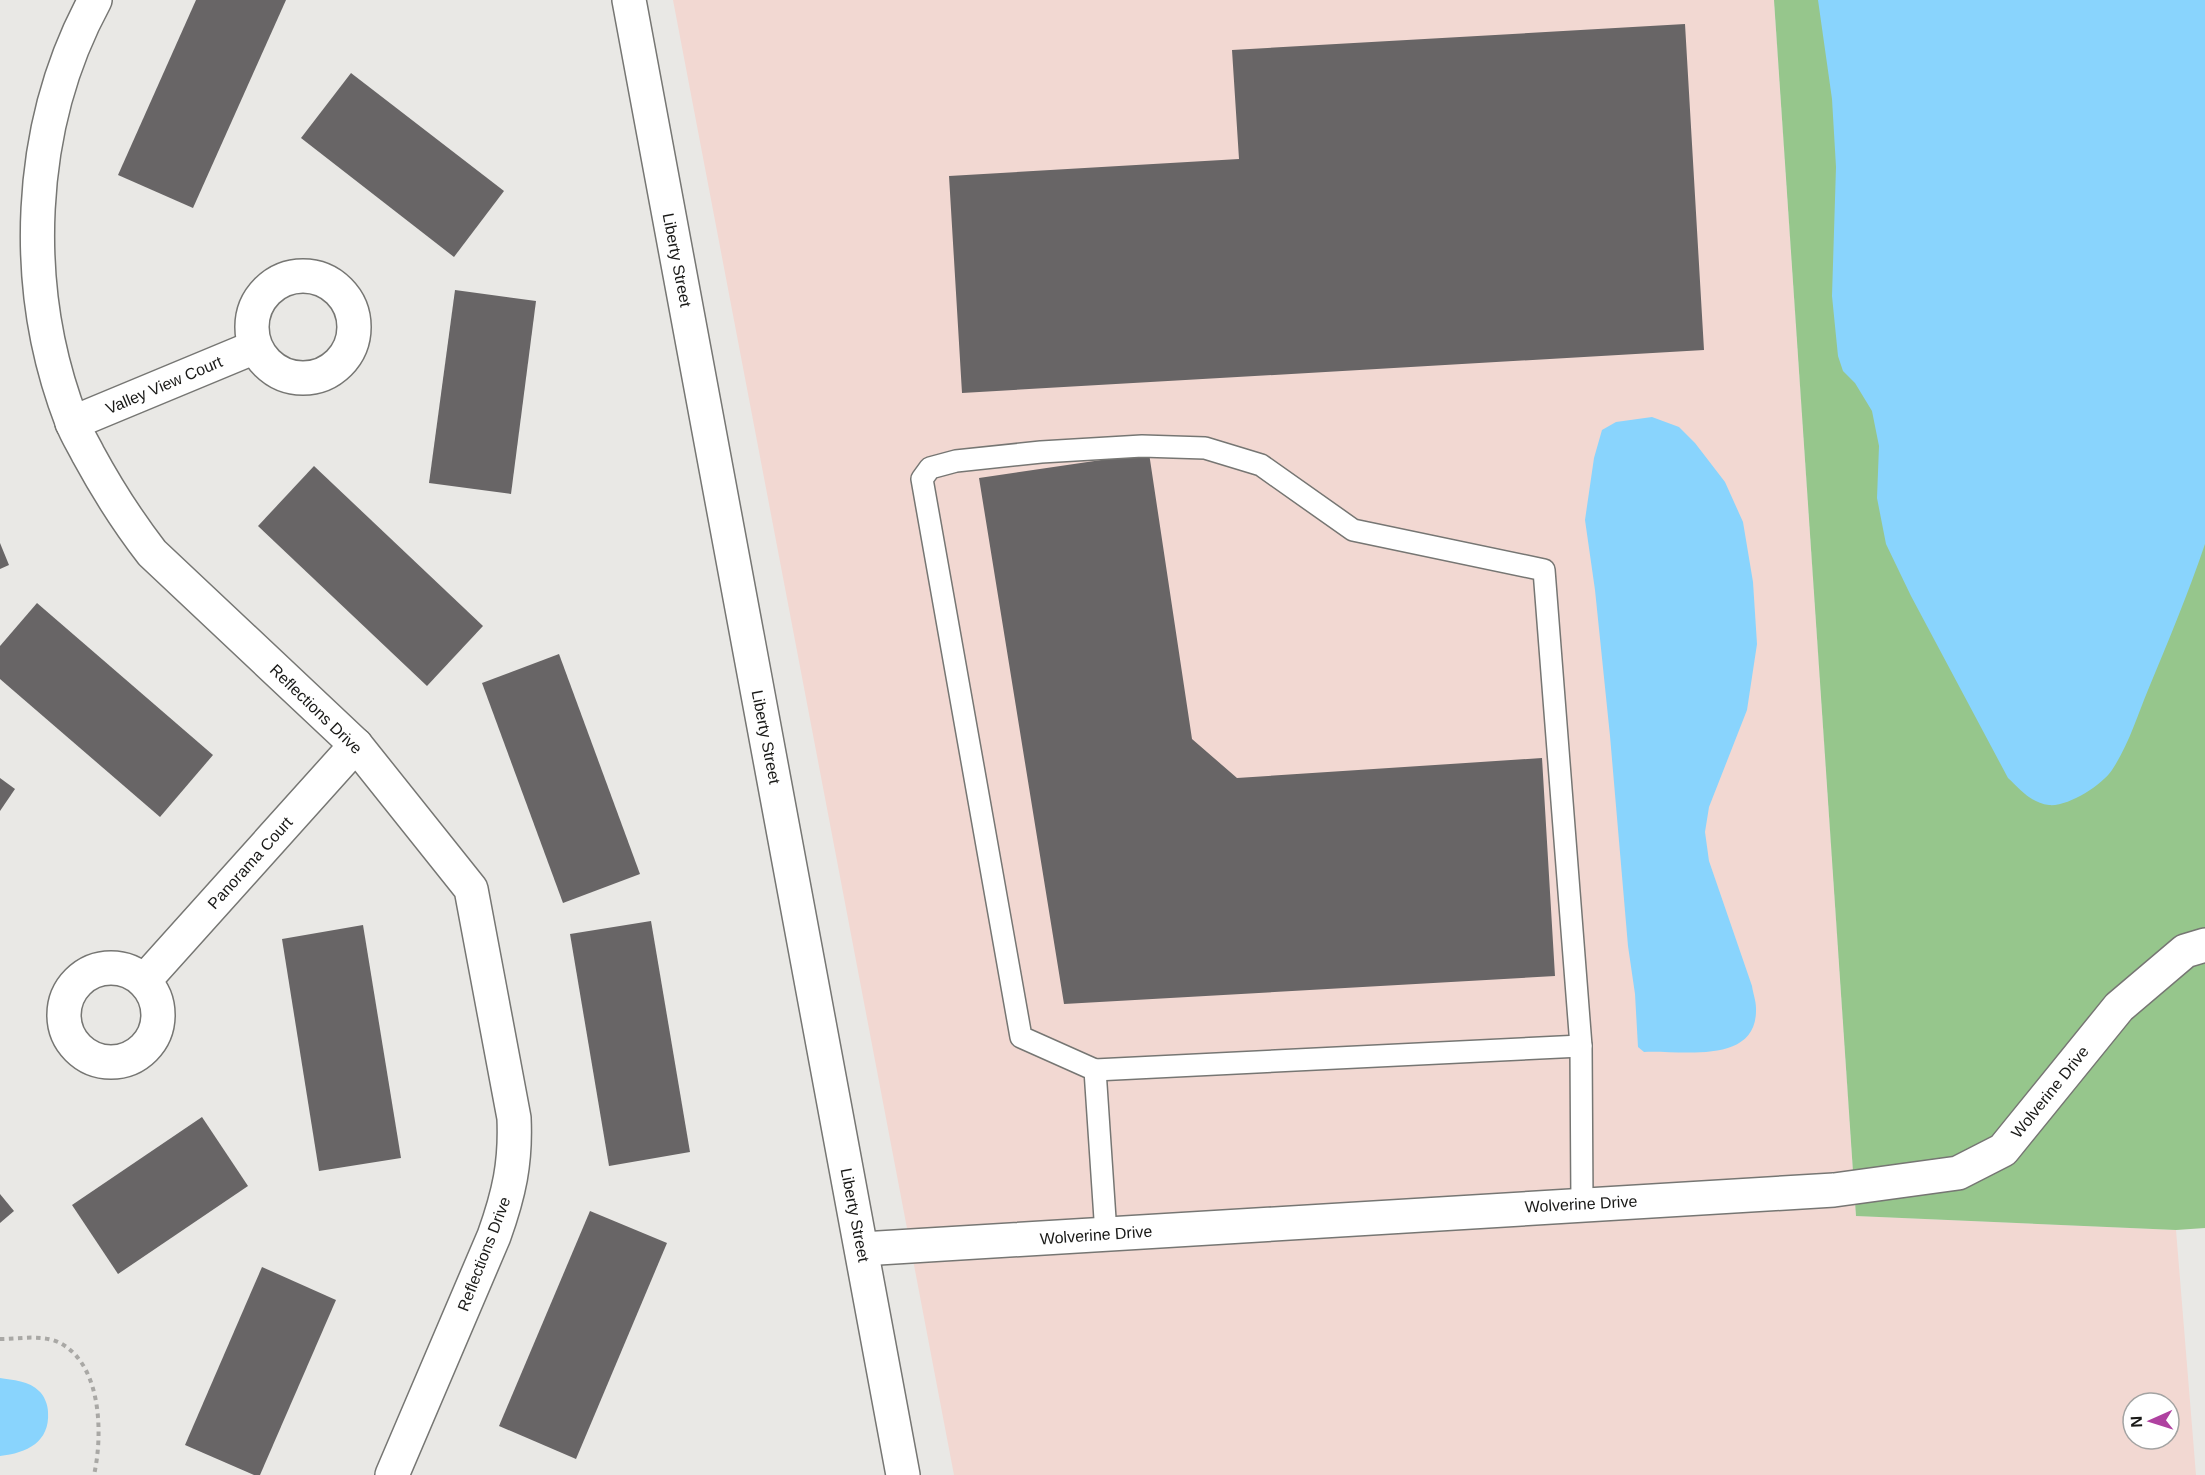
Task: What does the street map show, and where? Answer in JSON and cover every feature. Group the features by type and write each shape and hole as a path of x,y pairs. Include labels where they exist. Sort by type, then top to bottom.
{"street":[{"name":"Reflections Drive","path":"95,0 83,22 63,74 50,120 40,175 38,247 41,296 51,356 72,423 107,489 152,553 356,745 471,889 514,1118 512,1178 507,1201 494,1236 392,1475"},
{"name":"Liberty Street","path":"628,0 903,1475"},
{"name":"Valley View Court","path":"72,423 255,347"},
{"name":"Panorama Court","path":"144,981 356,745"},
{"name":"Wolverine Drive","path":"862,1250 1834,1190 1958,1173 2003,1150 2119,1007 2185,951 2205,945"}],"lane":[{"path":"1581,1046 1095,1070 1021,1037 922,479 930,468 956,462 1041,452 1142,446 1205,447 1261,465 1353,530 1544,570 1581,1046 1582,1204"},
{"path":"1095,1070 1106,1234"}],"path":[{"path":"0,1340 38,1338 58,1342 76,1353 91,1382 100,1422 99,1453 94,1475"}],"shaded area":[{"path":"673,0 1774,0 1856,1216 2176,1230 2196,1475 954,1475"}],"green space":[{"path":"1774,0 2205,0 2205,1228 2176,1230 1856,1216"}],"water":[{"path":"1818,0 2205,0 2205,544 2132,731 2118,761 2101,782 2075,799 2057,805 2037,802 2008,778 1911,596 1886,544 1877,498 1879,446 1872,411 1855,383 1843,371 1838,356 1832,296 1836,167 1832,99"},
{"path":"1652,417 1679,427 1695,443 1725,482 1743,522 1753,582 1757,644 1747,710 1709,807 1705,832 1709,861 1752,986 1756,1008 1753,1026 1745,1039 1731,1047 1715,1051 1644,1052 1638,1047 1610,736 1595,590 1585,520 1594,458 1602,430 1616,422"},
{"path":"0,1378 21,1381 41,1393 47,1406 48,1422 41,1438 28,1449 0,1456"}],"building":[{"path":"196,0 286,0 193,208 118,175"},
{"path":"1685,24 1704,350 962,393 949,176 1239,159 1232,50"},
{"path":"351,73 504,191 454,257 301,138"},
{"path":"455,290 536,301 511,494 429,483"},
{"path":"1149,453 1192,739 1237,778 1542,758 1555,976 1064,1004 979,478"},
{"path":"314,466 483,626 427,686 258,526"},
{"path":"0,543 9,565 0,569"},
{"path":"37,603 213,755 160,817 0,679 0,646"},
{"path":"559,654 640,874 563,903 482,683"},
{"path":"0,778 15,789 0,811"},
{"path":"651,921 690,1152 609,1166 570,934"},
{"path":"363,925 401,1158 319,1171 282,939"},
{"path":"202,1117 248,1186 118,1274 72,1205"},
{"path":"0,1194 14,1211 0,1223"},
{"path":"590,1211 667,1243 576,1459 499,1426"},
{"path":"262,1267 336,1300 260,1475 254,1475 185,1445"}]}
